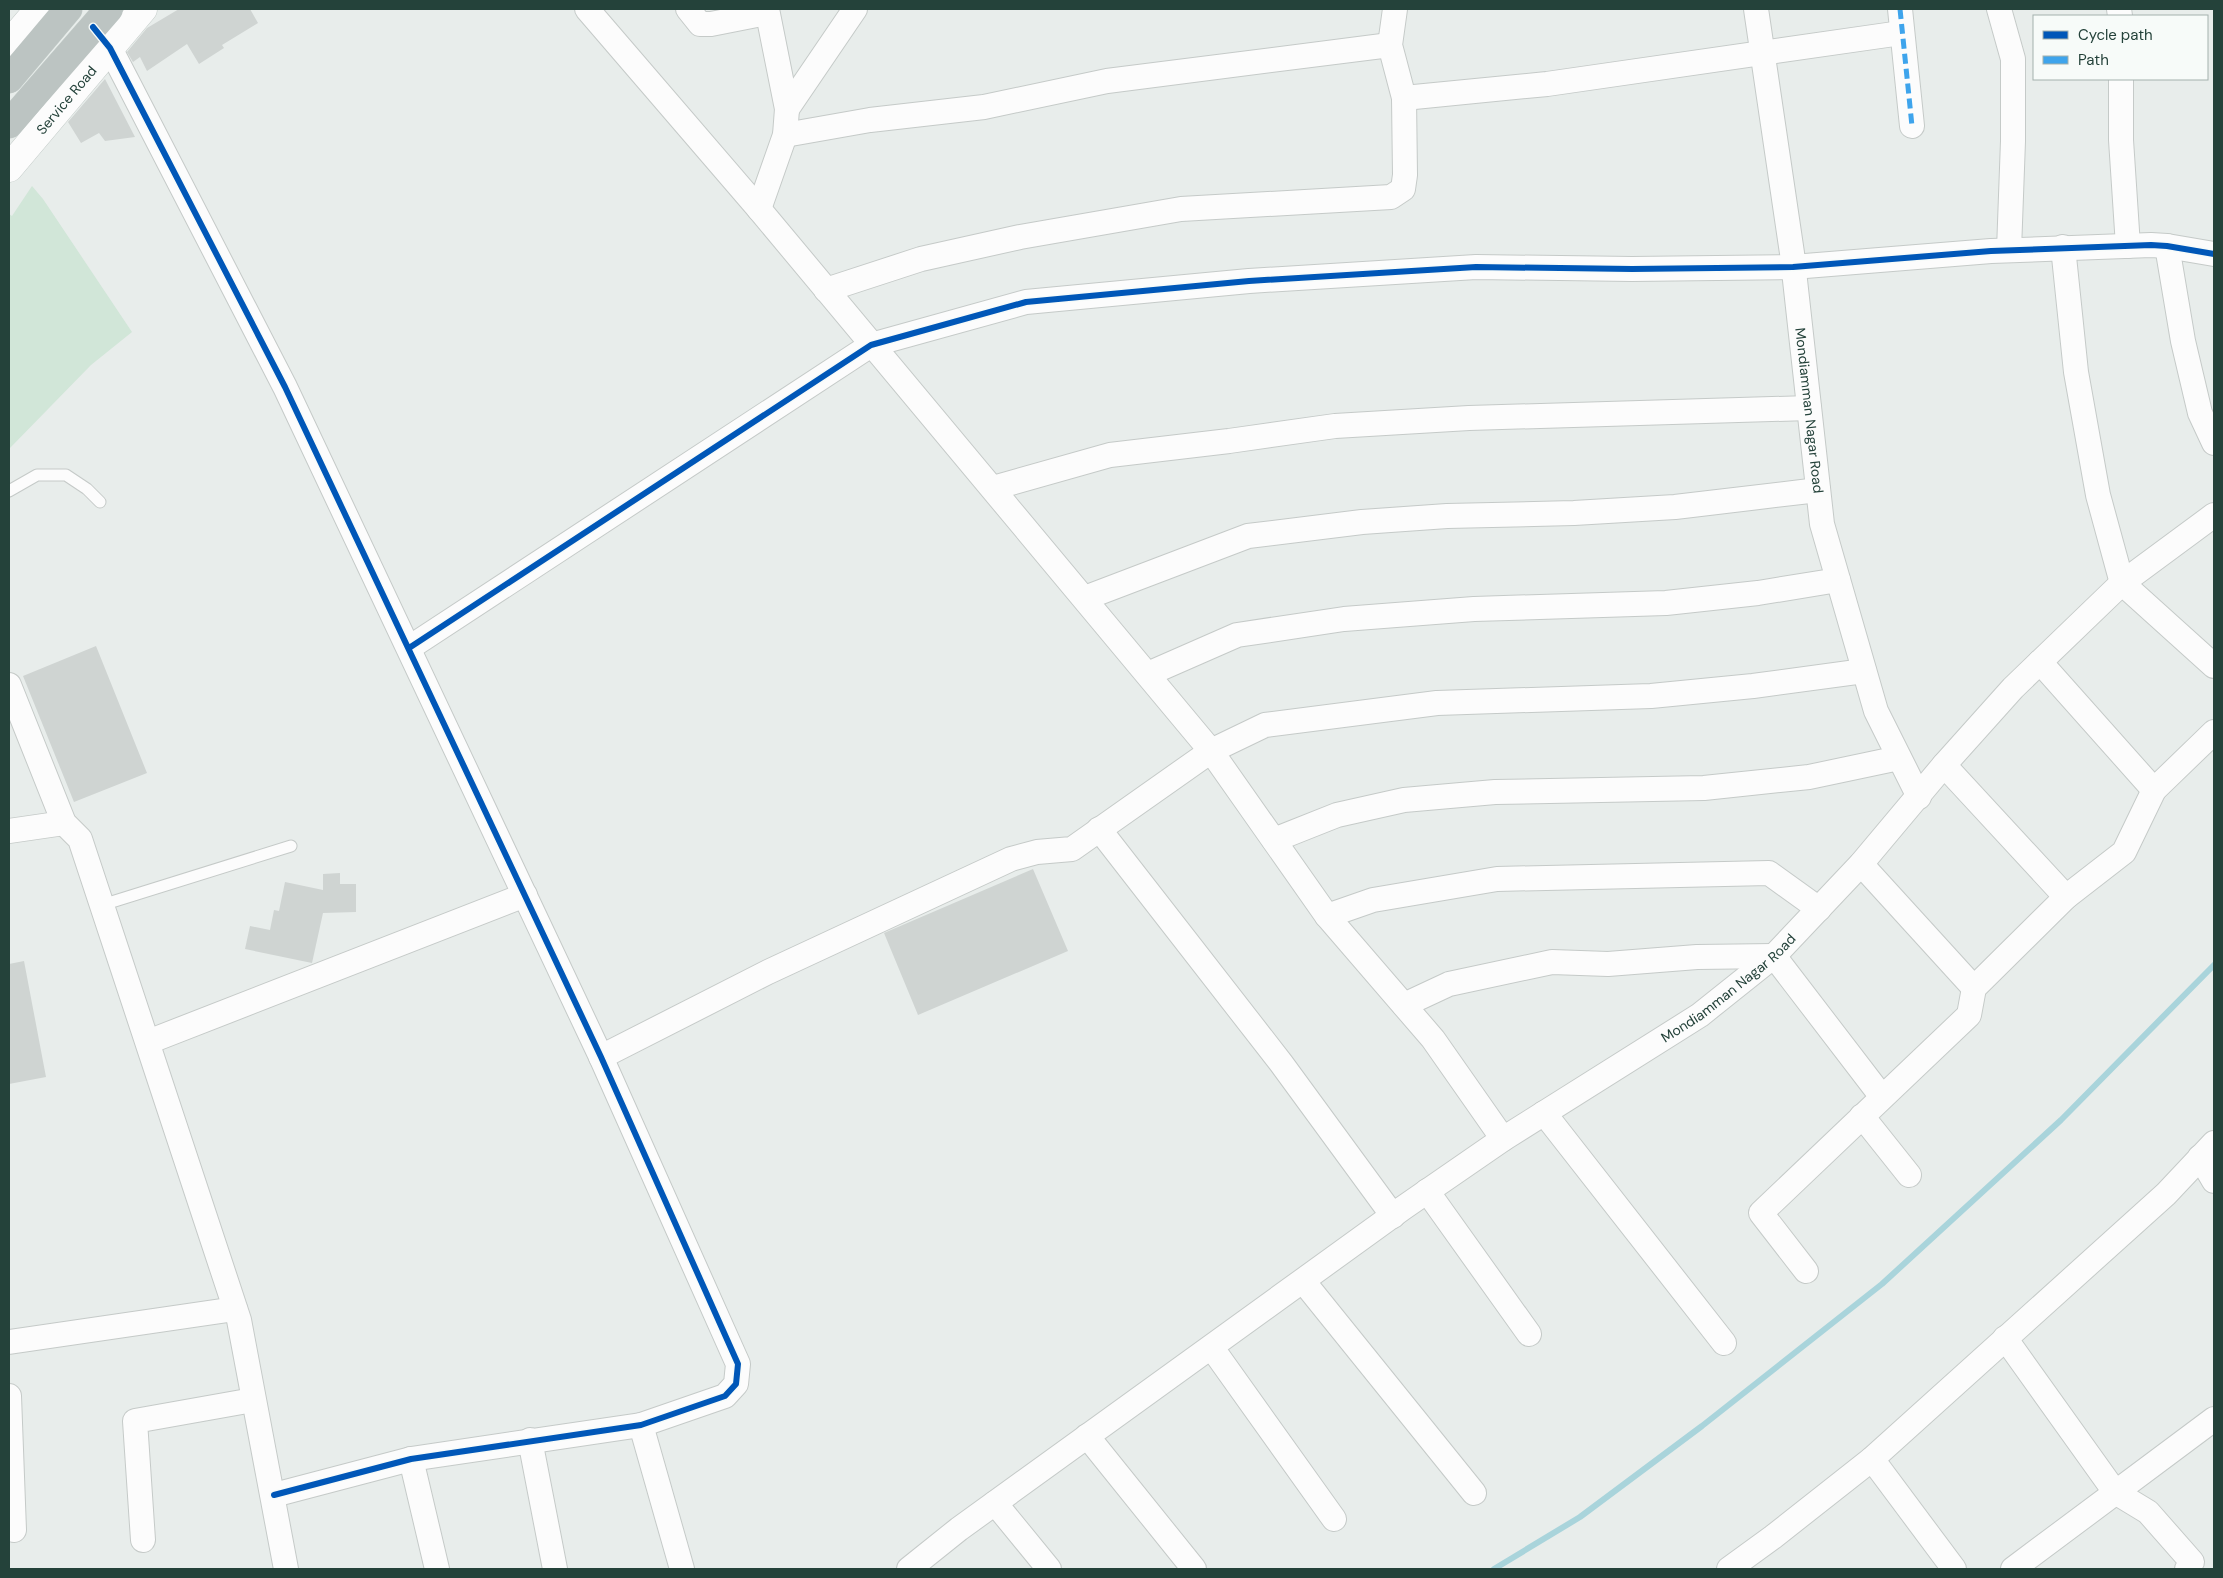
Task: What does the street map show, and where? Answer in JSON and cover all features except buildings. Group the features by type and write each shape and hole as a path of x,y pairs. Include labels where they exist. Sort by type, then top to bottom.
{"highway":[{"path":"9,79 68,9"},
{"path":"9,124 101,18"}],"street":[{"path":"9,44 39,9"},
{"name":"Service Road","path":"9,168 143,9"},
{"path":"587,9 759,209 1211,751 1327,916 1433,1039 1503,1139"},
{"path":"688,9 700,24 711,24 767,11 787,109 785,135 759,209"},
{"path":"787,109 855,9"},
{"path":"826,290 922,259 1020,237 1181,209 1392,197 1403,189 1405,175 1404,98 1390,45 1395,9"},
{"name":"Mondiamman Nagar Road","path":"1756,9 1793,267 1822,524 1876,711 1919,797"},
{"path":"1900,9 1912,126"},
{"path":"1999,9 2013,59 2013,141 2009,250"},
{"path":"101,18 110,48 285,387 409,648 601,1057 738,1364 736,1384 725,1396 641,1425 530,1440 411,1460 274,1495"},
{"path":"1404,98 1547,84 1901,33"},
{"path":"785,135 870,120 984,107 1107,81 1390,45"},
{"path":"2121,80 2121,140 2128,246"},
{"path":"409,648 871,345 1026,302 1249,281 1476,267 1632,269 1793,267 2063,247 2167,246 2214,254"},
{"path":"2167,246 2183,341 2200,412 2214,443"},
{"path":"2063,247 2076,372 2098,495 2122,583 2214,666"},
{"path":"992,488 1110,455 1335,426 1469,418 1809,408"},
{"path":"1085,598 1248,536 1362,522 1447,516 1574,513 1675,507 1818,490"},
{"name":"Mondiamman Nagar Road","path":"910,1569 960,1529 1087,1436 1428,1191 1503,1139 1700,1015 1774,956 1862,864 1944,765 2013,688 2122,583 2214,515"},
{"path":"1148,674 1237,635 1344,618 1474,610 1666,603 1838,580"},
{"path":"2040,662 2154,790"},
{"path":"601,1057 768,972 1011,859 1037,852 1072,849 1211,751 1265,725 1436,703 1651,696 1753,686 1864,671"},
{"path":"9,684 64,823 80,839 235,1309 274,1495 286,1569"},
{"path":"1806,1271 1761,1213 1969,1015 1974,988 2066,897 2124,852 2154,790 2214,732"},
{"path":"1274,840 1337,816 1404,800 1495,792 1704,788 1810,777 1899,758"},
{"path":"1944,765 2066,897"},
{"path":"9,832 64,823"},
{"path":"1100,829 1281,1063 1393,1216"},
{"path":"1862,864 1974,988"},
{"path":"1327,916 1373,900 1497,879 1769,873 1820,909"},
{"path":"148,1042 525,896"},
{"path":"1404,1005 1449,984 1552,962 1608,964 1697,957 1774,956 1882,1098"},
{"path":"1544,1113 1724,1343"},
{"path":"1862,1116 1909,1175"},
{"path":"2207,1150 2214,1181"},
{"path":"1729,1569 1872,1459 2166,1194 2207,1150"},
{"path":"1428,1191 1529,1334"},
{"path":"1303,1281 1474,1493"},
{"path":"9,1342 235,1309"},
{"path":"2005,1338 2115,1492 2148,1512 2192,1562 2187,1569"},
{"path":"1212,1348 1334,1519"},
{"path":"9,1396 14,1530"},
{"path":"143,1540 135,1421 253,1400"},
{"path":"2013,1569 2214,1419"},
{"path":"641,1425 682,1569"},
{"path":"1087,1436 1194,1569"},
{"path":"530,1440 555,1569"},
{"path":"1872,1459 1954,1569"},
{"path":"411,1460 437,1569"},
{"path":"995,1504 1049,1569"}],"lane":[{"path":"9,491 37,475 66,475 87,489 100,502"},
{"path":"102,905 292,846"}],"green space":[{"path":"32,186 43,199 132,332 91,365 9,449 9,214 12,216"}],"waterway":[{"path":"1494,1569 1580,1517 1702,1426 1882,1284 2061,1120 2214,965"}],"marked path":[{"path":"1900,9 1912,126"}],"cycle path":[{"path":"93,27 110,48 285,387 601,1057 738,1364 736,1384 725,1396 641,1425 411,1459 274,1495"},
{"path":"409,648 871,345 1026,302 1249,281 1476,267 1632,269 1793,267 1991,251 2151,245 2214,254"}]}
